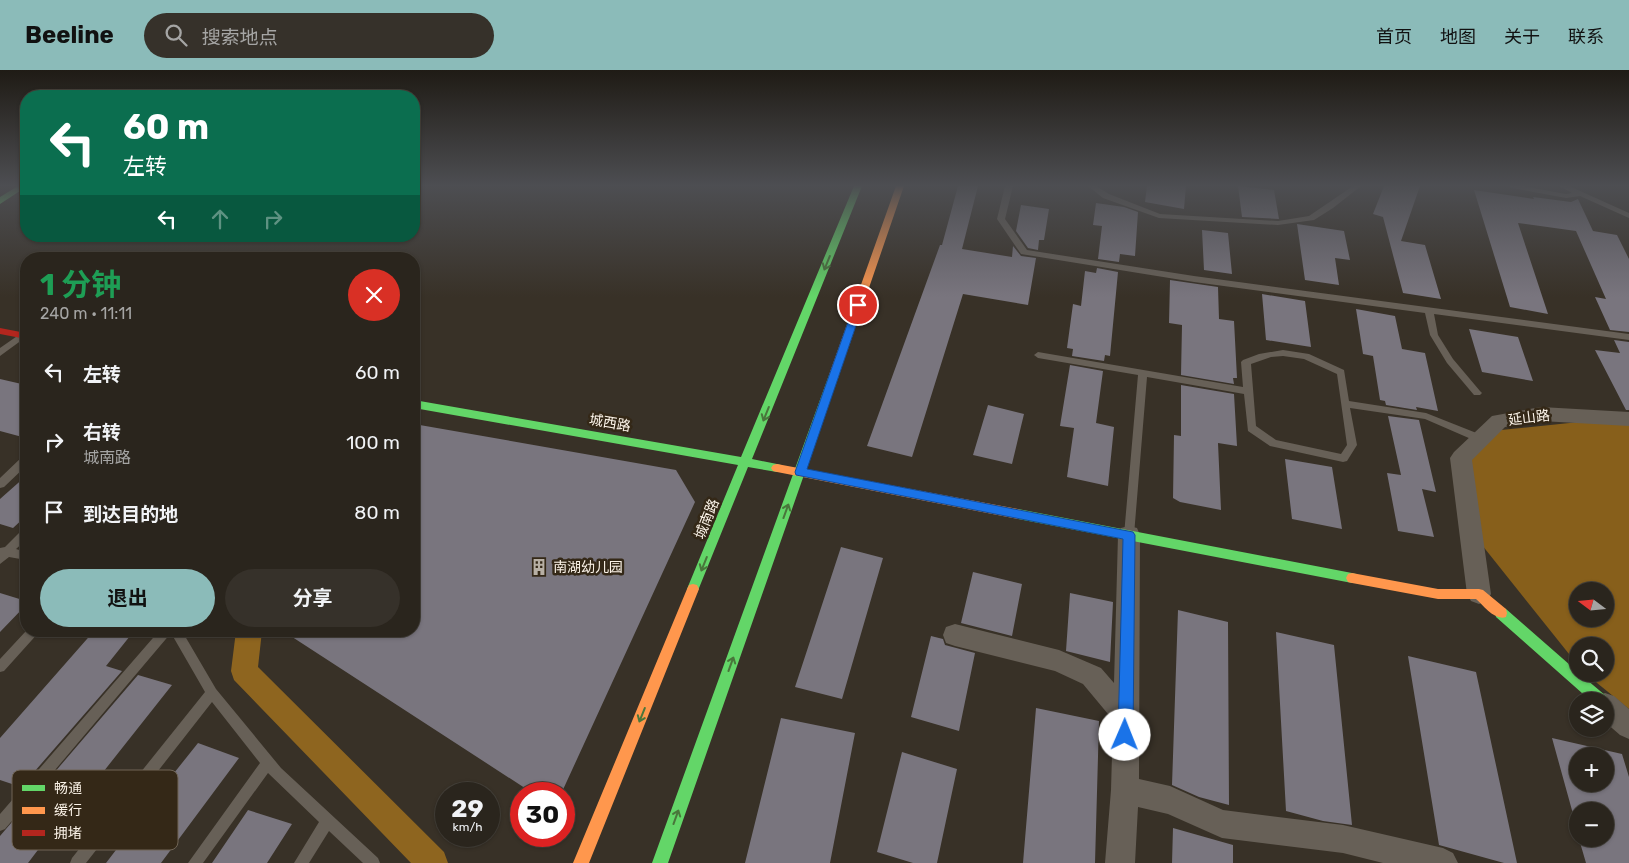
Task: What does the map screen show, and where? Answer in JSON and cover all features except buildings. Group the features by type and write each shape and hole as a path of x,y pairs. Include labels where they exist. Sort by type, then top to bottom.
{"main road":[{"name":"城南路","path":"581,863 843,223"},
{"path":"660,863 887,223"},
{"path":"0,331 20,334"},
{"name":"城西路","path":"420,405 800,472 1438,594 1479,594"},
{"path":"1479,594 1590,692"}],"street":[{"name":"延山路","path":"1479,594 1461,458 1499,421 1541,414 1629,419"},
{"path":"1120,863 1125,790 1129,535"},
{"path":"955,635 1059,661 1092,676 1126,716"},
{"path":"1614,713 1629,726"},
{"path":"1125,790 1170,800 1222,824 1343,839 1443,863"}],"lane":[{"path":"1004,223 1024,252 1194,279 1629,337"},
{"path":"1429,310 1434,335 1450,361 1476,393"},
{"path":"0,353 20,338"},
{"path":"1279,351 1320,360 1341,372 1345,404 1352,445 1343,458 1273,443 1251,428 1246,362 1261,355 1279,351"},
{"path":"1038,355 1248,391"},
{"path":"1129,535 1143,373"},
{"path":"1345,404 1426,416 1481,439"},
{"path":"0,484 20,466"},
{"path":"3,554 20,538"},
{"path":"3,554 20,555"},
{"path":"0,667 28,637"},
{"path":"46,770 161,637"},
{"path":"179,637 212,693 276,772 373,863"},
{"path":"151,770 212,693"},
{"path":"195,863 268,762"},
{"path":"0,824 12,810"},
{"path":"301,863 328,821"},
{"path":"77,863 87,850"}],"shaded area":[{"path":"1579,422 1629,425 1629,709 1614,697 1614,692 1608,692 1596,682 1614,682 1614,637 1569,637 1569,654 1470,530 1464,452 1491,431"}],"waterway":[{"path":"248,637 244,671 433,863"}],"traffic: fast":[{"path":"693,589 843,223"},
{"path":"660,863 834,375"},
{"path":"420,405 777,468"},
{"path":"1018,514 1352,578"},
{"path":"1501,613 1591,692"}],"traffic: slow":[{"path":"834,375 887,223"},
{"path":"777,468 1018,514"},
{"path":"1352,578 1438,594 1479,594 1501,613"},
{"path":"581,863 693,589"}],"traffic: jam":[{"path":"0,331 20,335"}],"place":[{"name":"南湖幼儿园","path":"539,567"}],"route":[{"path":"858,305 800,472 1129,535 1125,735"}]}
